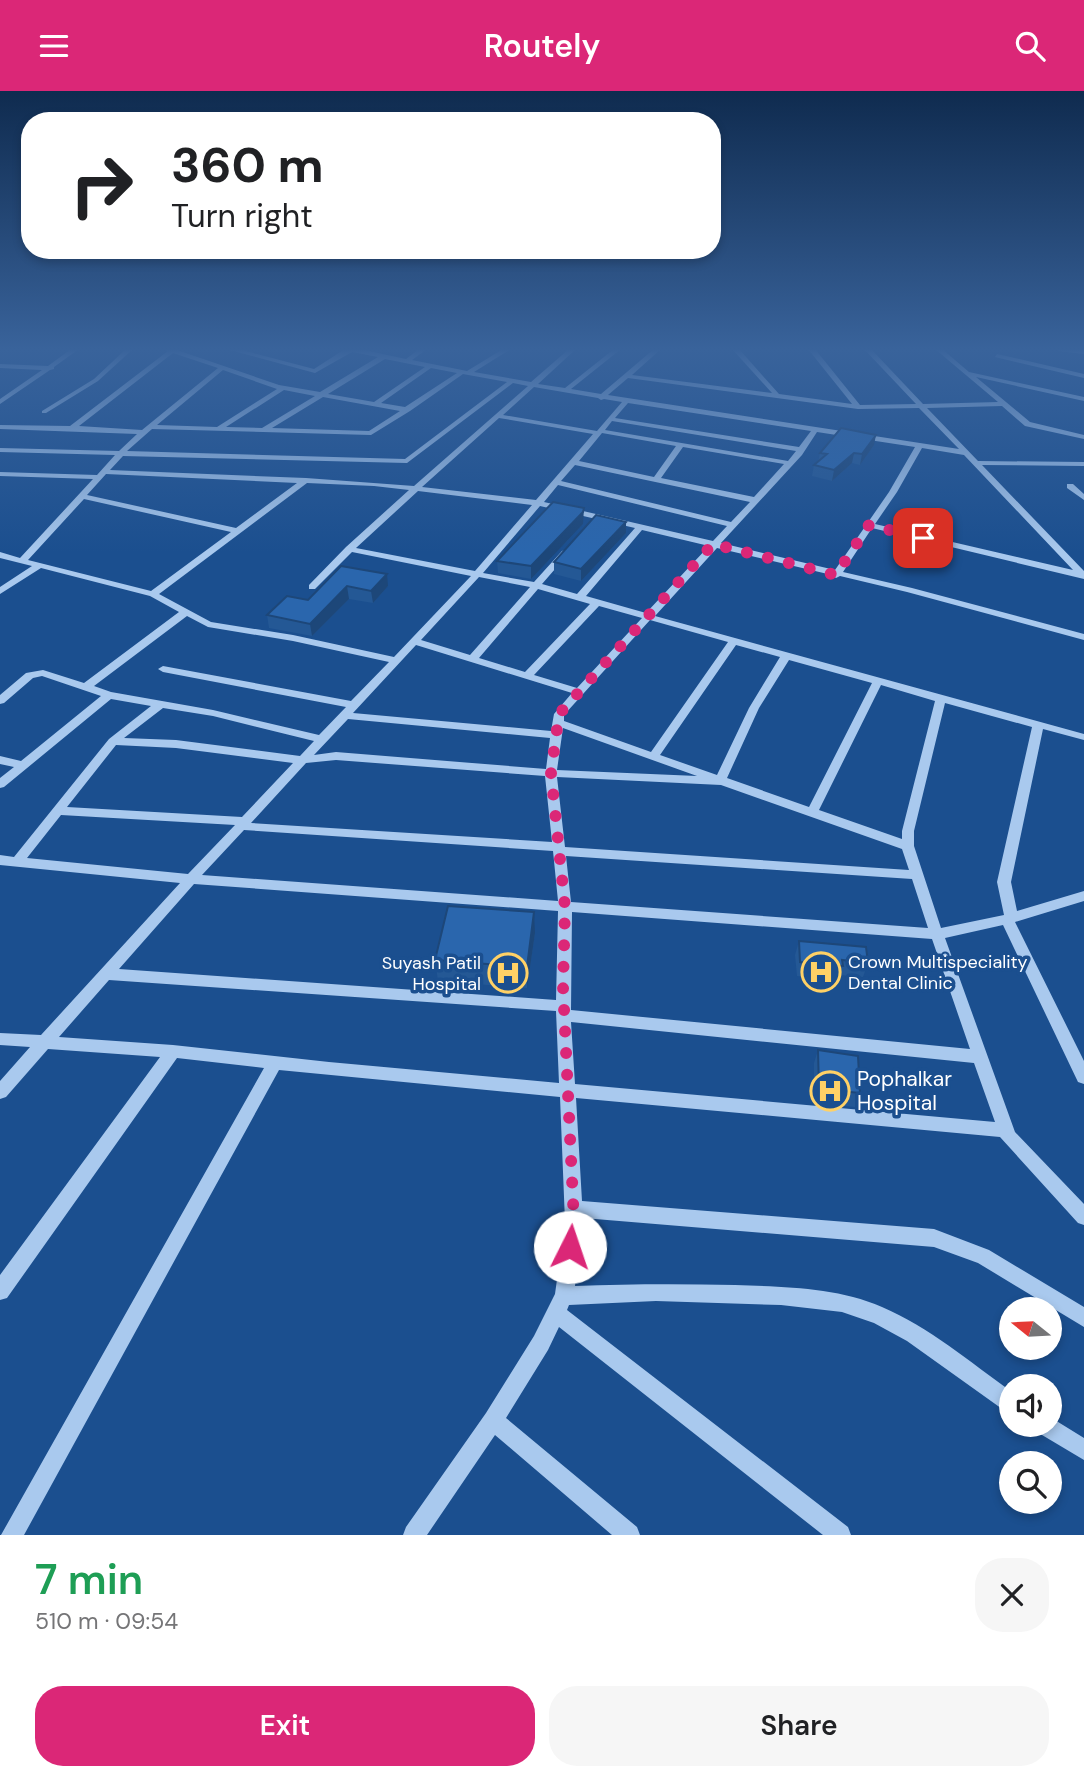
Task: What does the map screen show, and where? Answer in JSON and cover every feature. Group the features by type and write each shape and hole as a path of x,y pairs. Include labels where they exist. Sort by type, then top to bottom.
{"street":[{"path":"72,428 87,416"},
{"path":"23,560 120,454 165,416"},
{"path":"217,429 237,416"},
{"path":"264,430 286,416"},
{"path":"0,427 371,433 398,416"},
{"path":"0,450 407,461 466,416"},
{"path":"312,587 349,549 499,416"},
{"path":"501,416 789,463"},
{"path":"0,1092 191,879 478,573 613,416"},
{"path":"734,416 968,453"},
{"path":"933,416 1083,576"},
{"path":"1019,416 1028,424 1084,437"},
{"path":"611,419 801,450"},
{"path":"414,1535 493,1420 560,1305 573,1209 566,1089 565,907 551,773 559,714 801,450 816,428"},
{"path":"656,480 681,445"},
{"path":"836,575 920,445"},
{"path":"573,462 754,500"},
{"path":"978,463 1084,464"},
{"path":"0,474 306,480 419,488 538,503 909,590 1084,637"},
{"path":"153,594 306,480"},
{"path":"556,482 731,525"},
{"path":"1070,486 1084,498"},
{"path":"81,496 238,531"},
{"path":"589,526 597,516"},
{"path":"869,525 1083,576"},
{"path":"580,597 641,526"},
{"path":"472,659 572,546"},
{"path":"349,549 538,586 1084,737"},
{"path":"0,555 153,594 208,624 293,638 394,660"},
{"path":"0,591 41,564"},
{"path":"527,675 597,602"},
{"path":"86,687 186,612"},
{"path":"413,641 579,692"},
{"path":"653,757 734,641"},
{"path":"720,781 754,708 786,656"},
{"path":"163,669 354,705"},
{"path":"0,701 37,672 109,695 213,713 321,739"},
{"path":"812,813 878,681"},
{"path":"0,784 109,695"},
{"path":"941,699 918,785 908,831 908,846 1006,1130 1084,1217"},
{"path":"17,862 113,741 159,705"},
{"path":"344,715 557,729 653,757 908,846"},
{"path":"1038,725 1004,883 1010,919 1084,1077"},
{"path":"113,741 176,744 302,760 336,756 551,773 720,781"},
{"path":"0,760 22,765"},
{"path":"59,811 917,875"},
{"path":"0,860 191,879 937,934 1010,919 1084,896"},
{"path":"105,974 564,1010 980,1057"},
{"path":"0,1039 173,1051 275,1063 1006,1130"},
{"path":"0,1291 173,1051"},
{"path":"12,1535 275,1063"},
{"path":"573,1209 934,1238 983,1256 1084,1318"},
{"path":"560,1305 656,1292 781,1296 842,1303 878,1315 914,1334 999,1395"},
{"path":"560,1305 840,1535"},
{"path":"493,1420 629,1535"},
{"path":"1062,1436 1084,1450"}],"building":[{"path":"841,428 876,435 862,454 854,453 834,470 814,465 827,454 820,453"},
{"path":"553,502 584,508 583,512 531,566 497,561"},
{"path":"596,515 626,522 581,569 554,562"},
{"path":"341,566 387,574 371,591 347,586 310,624 267,615 287,596 308,600"},
{"path":"448,906 534,912 527,967 435,960"},
{"path":"799,941 866,947 868,963 842,960 843,966 800,962"},
{"path":"818,1050 858,1056 860,1093 819,1089"}],"place":[{"name":"Crown Multispeciality Dental Clinic","path":"821,972"},
{"name":"Suyash Patil Hospital","path":"508,973"},
{"name":"Pophalkar Hospital","path":"830,1091"}],"route":[{"path":"570,1247 574,1222 563,987 565,907 551,773 559,714 713,544 836,575 869,525 923,538"}]}
